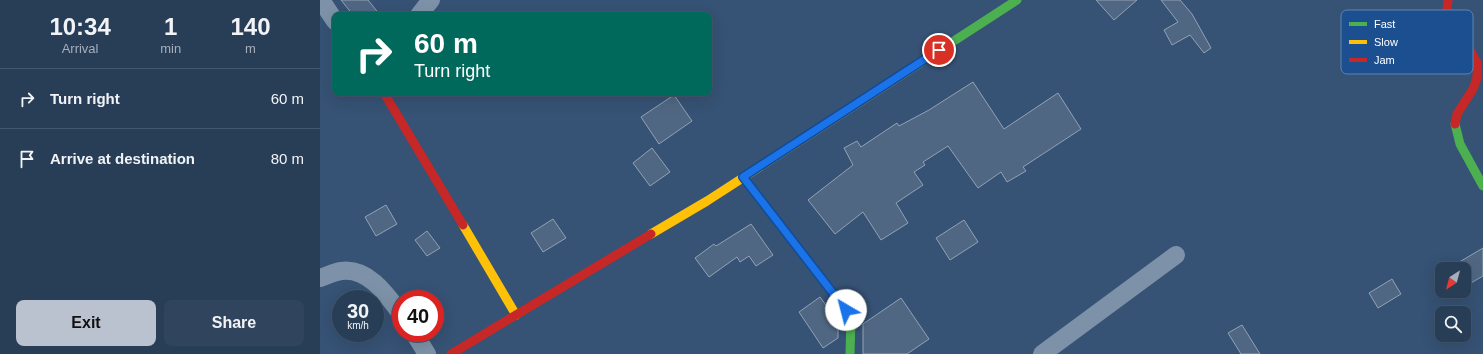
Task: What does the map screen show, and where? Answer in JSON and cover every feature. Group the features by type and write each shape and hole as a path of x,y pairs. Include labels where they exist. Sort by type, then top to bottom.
{"street":[{"path":"321,0 332,16"},
{"path":"421,12 431,0"},
{"path":"451,354 707,201 1017,0"},
{"path":"1448,0 1448,10"},
{"path":"1473,54 1478,63 1477,78 1473,89 1457,114 1455,125 1460,144 1483,186"},
{"path":"386,96 516,315"},
{"path":"743,177 846,310 850,319 850,354"},
{"path":"1042,354 1176,255"},
{"path":"320,278 340,271 353,271 370,278 392,301"},
{"path":"420,342 427,354"}],"building":[{"path":"341,0 368,0 378,12 351,12"},
{"path":"1096,0 1137,0 1114,20"},
{"path":"1161,0 1180,0 1192,14 1211,48 1204,53 1190,35 1172,45 1164,30 1178,22"},
{"path":"973,82 1004,129 1058,93 1081,129 1023,167 1026,171 1007,182 1001,172 978,188 948,146 923,162 925,165 914,172 923,185 896,203 908,223 881,240 863,212 835,234 808,200 853,165 844,148 857,141 861,147 897,123 899,126 929,110"},
{"path":"675,96 692,121 659,144 641,117"},
{"path":"652,148 670,172 650,186 633,163"},
{"path":"386,205 397,224 376,236 365,217"},
{"path":"553,219 566,238 543,252 531,233"},
{"path":"964,220 978,242 950,260 936,238"},
{"path":"751,224 773,255 756,266 749,256 740,262 737,257 709,277 695,258 714,244 716,246"},
{"path":"427,231 440,248 427,256 415,240"},
{"path":"1483,248 1483,276 1471,283 1471,262 1459,262"},
{"path":"1392,279 1401,294 1378,308 1369,293"},
{"path":"820,297 838,322 838,338 823,348 799,312"},
{"path":"901,298 929,339 907,354 863,354 863,324"},
{"path":"1242,325 1260,354 1241,354 1228,333"}],"traffic: fast":[{"path":"920,63 1017,0"},
{"path":"1455,124 1460,144 1483,186"},
{"path":"743,177 846,310 851,319 850,354"}],"traffic: slow":[{"path":"651,234 707,201 920,63"},
{"path":"463,225 516,315"}],"traffic: jam":[{"path":"1448,0 1448,10"},
{"path":"1455,124 1457,114 1473,89 1477,78 1477,63 1473,56"},
{"path":"386,96 463,225"},
{"path":"451,354 651,234"}],"route":[{"path":"846,310 743,177 939,50"}]}
